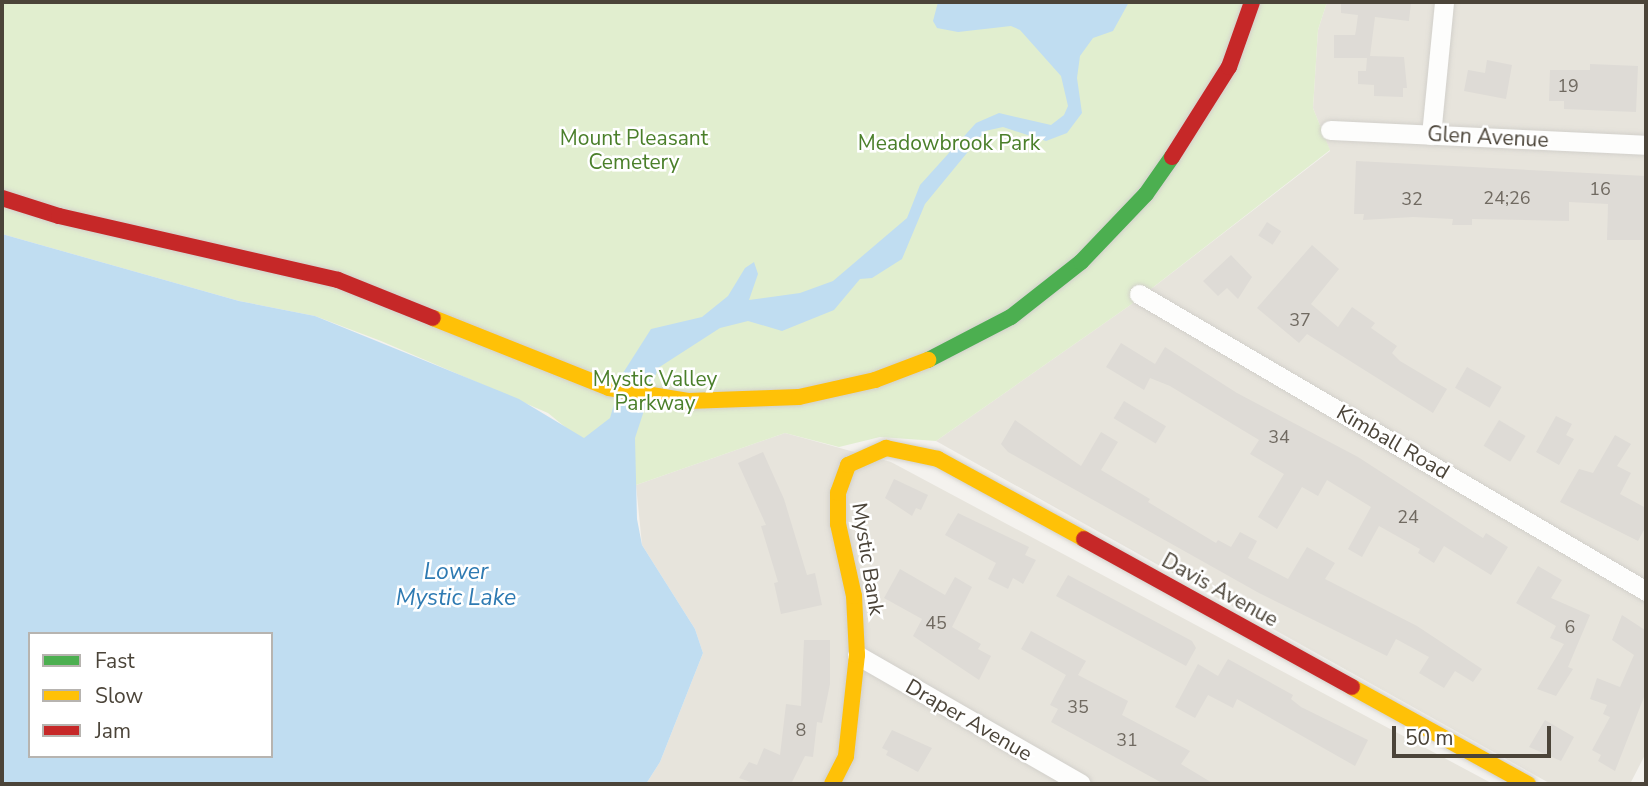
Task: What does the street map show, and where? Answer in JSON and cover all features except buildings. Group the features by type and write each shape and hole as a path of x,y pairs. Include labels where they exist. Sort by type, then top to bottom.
{"main road":[{"path":"2,198 59,216 338,280 609,388 659,398 738,402 828,392 937,357 1011,317 1081,262 1146,194 1215,95 1252,2"},
{"name":"Mystic Bank","path":"832,784 846,756 857,656 855,596 838,524 838,493 848,465 886,448"},
{"name":"Davis Avenue","path":"886,448 938,459 1528,784"}],"street":[{"path":"1431,135 1444,2"},
{"name":"Glen Avenue","path":"1330,130 1646,145"},
{"name":"Kimball Road","path":"1139,294 1646,591"},
{"name":"Draper Avenue","path":"857,656 1081,784"}],"shaded area":[{"path":"1327,2 1646,2 1646,753 1630,784 1551,784 936,441 1129,306 1330,151 1313,108 1318,30"},
{"path":"785,433 891,462 1493,784 646,784 660,762 703,653 695,629 642,545 636,485"}],"green space":[{"path":"2,2 1327,2 1318,30 1313,108 1330,150 1129,306 936,441 880,437 839,447 785,433 636,485 548,413 381,341 315,316 239,301 2,234"}],"water":[{"name":"Lower Mystic Lake","path":"938,2 1129,2 1113,31 1093,38 1080,56 1077,78 1082,113 1067,133 1046,141 1003,127 985,131 925,204 902,259 872,278 860,279 834,310 782,331 748,321 720,328 658,368 635,438 637,519 642,545 695,629 703,653 660,762 646,784 2,784 2,234 239,301 315,316 519,399 584,438 610,418 623,373 651,329 702,317 728,296 745,268 754,262 758,274 749,300 800,293 833,281 907,218 920,185 976,123 999,113 1051,125 1064,115 1068,106 1061,76 1020,30 1011,26 958,32 937,28 933,21"}],"traffic: fast":[{"path":"928,360 1011,317 1081,262 1146,194 1172,157"}],"traffic: slow":[{"path":"433,318 609,388 688,401 799,397 875,380 928,360"},
{"path":"832,784 846,756 857,655 854,596 838,524 838,493 848,465 886,448 938,459 1084,539"},
{"path":"1352,687 1528,784"}],"traffic: jam":[{"path":"1172,157 1229,67 1252,2"},
{"path":"2,198 59,216 338,280 433,318"},
{"path":"1084,539 1352,687"}],"park label":[{"name":"Meadowbrook Park","path":"949,143"},
{"name":"Mount Pleasant Cemetery","path":"634,150"},
{"name":"Mystic Valley Parkway","path":"655,391"}]}
